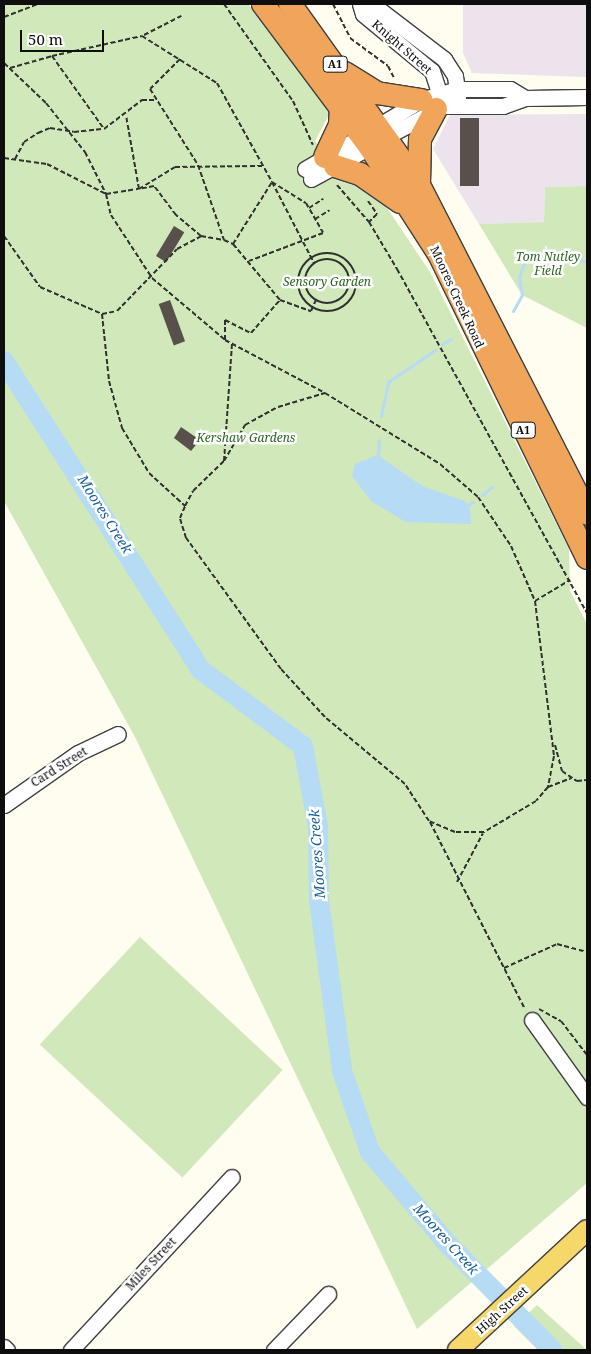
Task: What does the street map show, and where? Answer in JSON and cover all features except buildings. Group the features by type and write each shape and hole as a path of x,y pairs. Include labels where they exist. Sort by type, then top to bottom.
{"highway":[{"name":"Moores Creek Road","path":"263,4 341,106 374,136 419,185 587,513"},
{"name":"Moores Creek Road","path":"290,4 340,70 411,211 439,254 587,558"},
{"path":"340,70 377,93 435,102 420,139 419,185"},
{"path":"341,106 340,126 327,164 360,174 411,211"}],"main road":[{"name":"High Street","path":"458,1350 547,1270 587,1230"},
{"name":"High Street","path":"547,1270 587,1245"}],"street":[{"name":"Knight Street","path":"360,4 363,14 432,71 435,102"},
{"name":"Knight Street","path":"372,4 444,59 455,76 458,96"},
{"path":"308,174 435,102 458,96 503,106 525,98 587,98"},
{"name":"Card Street","path":"4,805 78,754 118,734"},
{"path":"533,1012 587,1097"},
{"name":"Miles Street","path":"71,1350 232,1177"},
{"path":"274,1350 328,1294"},
{"path":"4,1347 7,1350"}],"path":[{"path":"4,17 38,4"},
{"path":"224,4 293,101 307,123 327,164 370,222 587,612"},
{"path":"333,4 350,38 393,72 393,86"},
{"path":"10,68 52,56 142,36 181,16"},
{"path":"142,36 217,83 314,263"},
{"path":"52,56 104,128"},
{"path":"180,59 150,89 198,164 224,240"},
{"path":"4,63 67,130 106,194 111,215 152,278 225,340 325,393 440,464 478,497 514,553 535,601 553,738 560,767 571,778"},
{"path":"15,159 30,136 50,128 67,130 104,128 126,114 142,100 156,100"},
{"path":"126,114 139,189"},
{"path":"4,158 47,164 106,194 154,186 176,215 201,236 224,240 233,244 249,261 251,270 280,300 311,310 316,300"},
{"path":"139,189 161,173 198,164 262,166"},
{"path":"249,261 323,233 309,208 272,182"},
{"path":"233,244 272,182"},
{"path":"362,194 377,211 370,222"},
{"path":"309,208 323,199"},
{"path":"315,219 330,210"},
{"path":"4,236 40,287 102,314 117,311 152,278 177,249 201,236"},
{"path":"310,258 339,253 356,278"},
{"path":"310,258 296,284 313,307 327,311 344,307 356,278"},
{"path":"314,263 336,262 348,278"},
{"path":"314,263 305,280 316,300 328,303 341,298 348,278"},
{"path":"348,278 356,278"},
{"path":"225,340 225,320 251,333 280,300"},
{"path":"102,314 107,372 122,428 149,474 185,506"},
{"path":"224,461 232,343"},
{"path":"325,393 278,407 245,425 224,461 193,491 185,506 180,518 186,538 280,669 325,717 405,784 429,821 457,882 523,1006 533,1012 561,1022 587,1054"},
{"path":"535,601 570,580"},
{"path":"548,787 553,738"},
{"path":"429,821 455,832 484,832 522,812 548,787 571,778 587,780"},
{"path":"457,882 484,832"},
{"path":"504,968 557,944 587,952"},
{"path":"523,1006 533,1012"}],"shaded area":[{"path":"463,4 587,4 587,77 472,73 463,53"},
{"path":"587,114 587,186 545,187 544,222 479,224 433,149 450,115"}],"green space":[{"name":"Kershaw Gardens","path":"4,4 248,4 331,111 315,141 336,176 367,188 387,208 430,272 569,549 570,591 587,624 587,1183 417,1329 135,737 4,501"},
{"name":"Tom Nutley Field","path":"587,186 587,328 522,295 479,224 544,222 545,187"},
{"path":"140,937 283,1070 182,1177 40,1045"},
{"path":"537,1305 587,1350 538,1350 514,1326"}],"water":[{"path":"378,455 422,486 465,501 470,508 471,524 406,522 371,501 352,476 355,464"}],"waterway":[{"path":"513,311 522,295 519,277 526,258 565,255 587,262"},
{"path":"442,344 451,339"},
{"path":"381,416 388,382 435,350"},
{"name":"Moores Creek","path":"4,361 201,670 303,746 318,827 319,900 342,1071 370,1152 447,1243 552,1350"},
{"path":"378,455 379,440"},
{"path":"482,495 492,487"},
{"path":"468,505 473,502"}],"park label":[{"name":"Sensory Garden","path":"327,282"}]}
